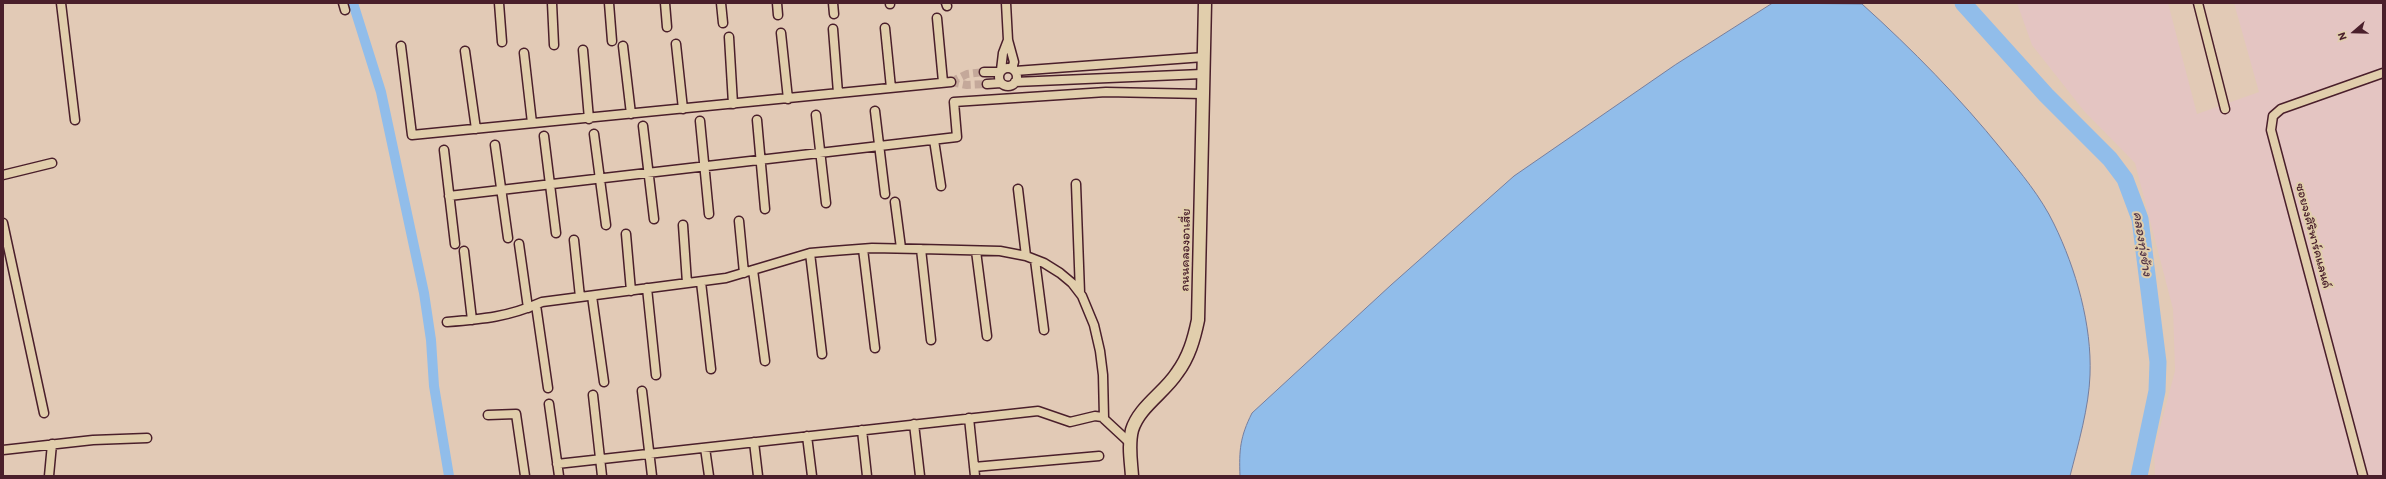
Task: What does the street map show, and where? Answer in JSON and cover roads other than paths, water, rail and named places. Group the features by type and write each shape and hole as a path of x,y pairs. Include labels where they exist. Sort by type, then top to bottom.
{"street":[{"path":"61,3 75,120"},
{"path":"499,3 502,42"},
{"path":"552,3 554,45"},
{"path":"609,3 612,41"},
{"path":"666,3 667,27"},
{"path":"721,3 723,23"},
{"path":"777,3 778,15"},
{"path":"833,3 834,14"},
{"path":"1006,3 1008,40 1013,54 1014,70 1017,76 1015,82"},
{"name":"ถนนคลองอาเสี่ย","path":"1132,476 1130,443 1137,420 1177,374 1187,358 1193,343 1198,320 1204,3"},
{"path":"2198,3 2225,108"},
{"path":"401,46 412,135 589,119 683,108 788,99 947,82 937,18"},
{"path":"885,28 891,88"},
{"path":"832,29 838,93"},
{"path":"781,33 788,99"},
{"path":"728,37 733,104"},
{"path":"1001,83 998,76 1001,71 1002,53 1008,40"},
{"path":"676,44 683,108"},
{"path":"623,46 631,114"},
{"path":"583,50 589,119"},
{"path":"465,51 476,129"},
{"path":"524,53 532,124"},
{"path":"984,72 1001,71 1005,68 1014,70 1204,57"},
{"name":"ซอยจงศิริพาร์คแลนด์","path":"2363,476 2271,130 2273,116 2280,109 2383,73"},
{"path":"986,84 1001,83 1007,86 1015,82 1202,74"},
{"path":"449,196 550,183 958,137 954,102 1106,92 1203,94"},
{"path":"875,111 885,194"},
{"path":"816,114 826,204"},
{"path":"757,120 766,209"},
{"path":"700,121 709,214"},
{"path":"643,126 654,219"},
{"path":"594,134 606,225"},
{"path":"544,136 556,233"},
{"path":"934,140 941,186"},
{"path":"495,145 508,238"},
{"path":"444,150 455,244"},
{"path":"3,175 52,163"},
{"path":"1076,184 1080,293"},
{"path":"1018,189 1026,256"},
{"path":"895,202 900,248"},
{"path":"739,221 744,273"},
{"path":"3,223 44,413"},
{"path":"683,225 687,283"},
{"path":"626,234 631,291"},
{"path":"574,240 580,297"},
{"path":"519,244 528,308"},
{"path":"447,322 492,319 542,302 726,278 810,254 863,249 900,248 1000,251 1026,256 1035,260 1060,274 1072,283 1080,293 1094,325 1100,351 1103,375 1104,418"},
{"path":"863,249 875,348"},
{"path":"920,249 931,340"},
{"path":"464,251 472,320"},
{"path":"976,251 987,336"},
{"path":"810,254 822,354"},
{"path":"1035,260 1044,330"},
{"path":"754,270 765,362"},
{"path":"702,282 711,370"},
{"path":"647,288 656,375"},
{"path":"592,296 604,382"},
{"path":"536,305 548,388"},
{"path":"642,391 652,476"},
{"path":"593,395 602,476"},
{"path":"549,404 558,476"},
{"path":"557,464 1038,411 1070,422 1095,416 1104,418 1122,437 1130,443"},
{"path":"488,415 516,414 524,476"},
{"path":"969,418 975,472 1099,456"},
{"path":"914,424 920,476"},
{"path":"862,430 867,476"},
{"path":"807,436 812,476"},
{"path":"3,450 93,440 147,438"},
{"path":"754,442 758,476"},
{"path":"49,476 52,444"},
{"path":"705,448 708,476"}],"water":[{"path":"1773,3 1862,4 1917,56 1969,111 2016,167 2043,204 2062,241 2076,278 2085,317 2090,356 2088,400 2070,476 1240,476 1241,444 1245,429 1252,413 1391,285 1514,176 1675,65"}],"waterway":[{"path":"353,3 381,92 424,293 431,340 434,386 449,476"},
{"name":"คลองทุ่งช้าง","path":"1963,3 2046,95 2110,159 2125,179 2140,219 2158,362 2157,391 2139,476"}],"tunnel":[{"path":"951,82 967,74 984,72"},
{"path":"951,82 967,85 987,84"}]}
